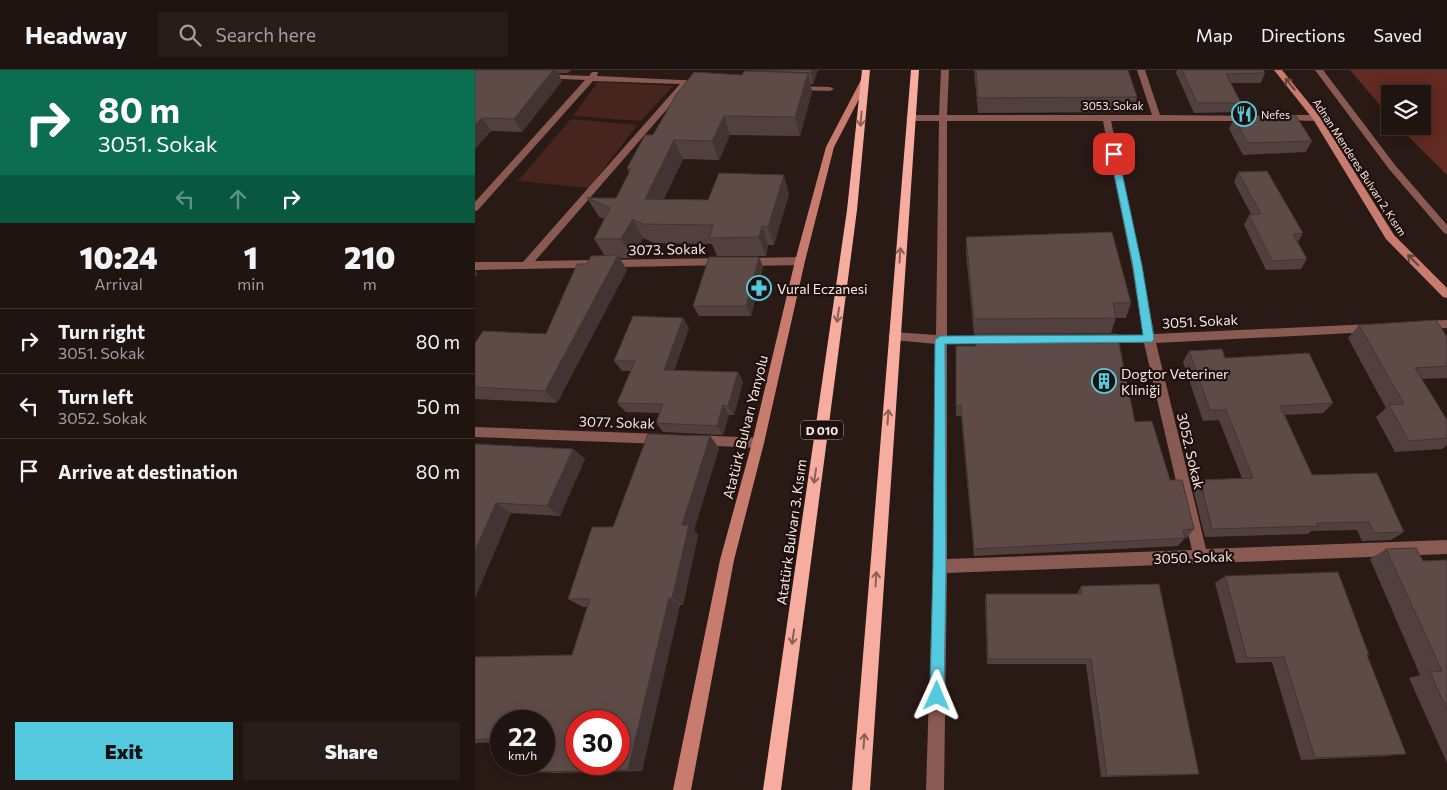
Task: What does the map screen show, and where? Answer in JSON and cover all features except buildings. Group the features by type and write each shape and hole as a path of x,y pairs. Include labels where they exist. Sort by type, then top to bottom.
{"highway":[{"path":"861,790 915,70"},
{"name":"Atatürk Bulvarı 3. Kısım","path":"772,790 852,210 865,75"}],"main road":[{"name":"Adnan Menderes Bulvarı 2. Kısım","path":"1278,70 1317,118 1390,237 1447,294"},
{"name":"Atatürk Bulvarı Yanyolu","path":"682,790 727,560 758,443 800,261 830,147 865,75"}],"street":[{"path":"475,208 599,70"},
{"path":"935,790 940,566 940,340 945,70"},
{"path":"1141,70 1156,116"},
{"path":"1319,70 1392,167 1447,231"},
{"path":"533,76 715,84"},
{"path":"526,265 686,82"},
{"path":"782,87 830,89"},
{"name":"3053. Sokak","path":"910,118 1106,116 1317,118"},
{"name":"3052. Sokak","path":"1106,116 1137,266 1149,339 1201,557"},
{"name":"3073. Sokak","path":"475,266 800,261"},
{"path":"1407,326 1447,324"},
{"name":"3051. Sokak","path":"1089,339 1149,339 1387,327"},
{"path":"894,336 940,340 1000,340"},
{"name":"3077. Sokak","path":"475,432 758,443"},
{"name":"3050. Sokak","path":"940,566 1447,547"}],"shaded area":[{"path":"1350,70 1447,70 1447,175 1407,135 1431,135 1431,85 1381,85 1381,106"},
{"path":"598,82 673,86 641,121 573,116"},
{"path":"571,119 637,125 589,188 518,181"}],"place":[{"name":"Nefes","path":"1244,114"},
{"name":"Vural Eczanesi","path":"759,288"},
{"name":"Dogtor Veteriner Kliniği","path":"1104,381"}],"route":[{"path":"937,696 940,566 940,340 1149,339 1137,266 1114,154"}]}
